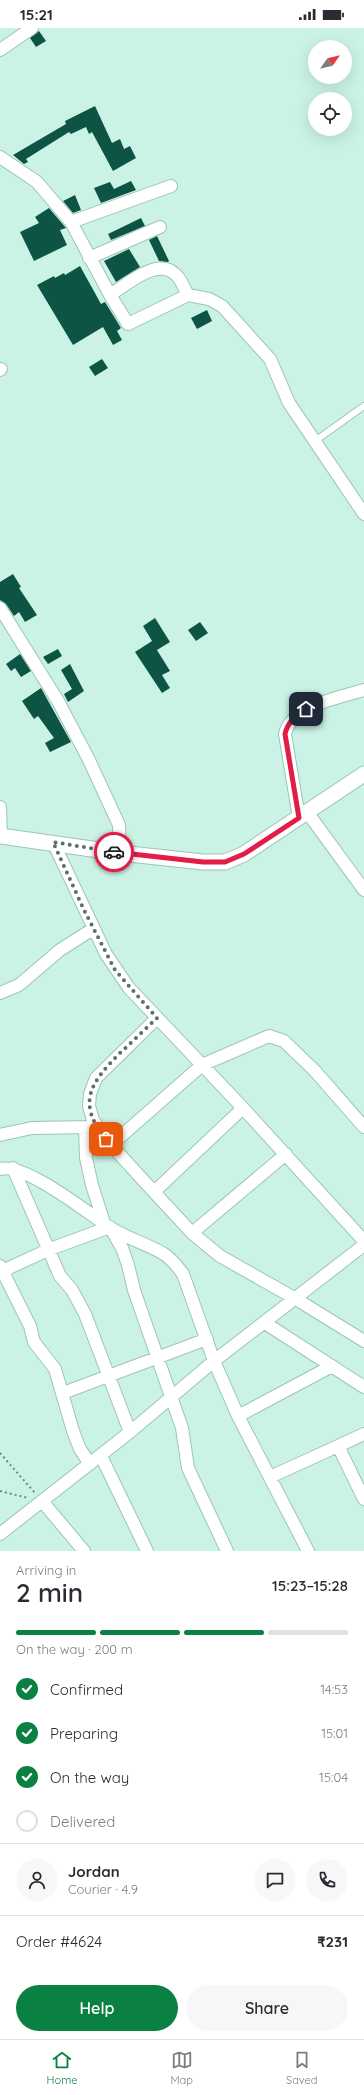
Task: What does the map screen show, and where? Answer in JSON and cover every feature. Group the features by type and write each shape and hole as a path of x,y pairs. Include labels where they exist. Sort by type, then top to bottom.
{"street":[{"path":"0,50 32,28"},
{"path":"0,157 37,182 71,222 89,258 128,324 188,295 209,299 222,306 270,359 289,403 364,514"},
{"path":"71,222 171,186"},
{"path":"89,258 160,227"},
{"path":"110,295 144,274 157,268 167,268 177,274 188,295"},
{"path":"0,608 58,701 89,760 119,825 120,853"},
{"path":"364,690 306,709 292,718 286,727 285,734 303,815 364,890"},
{"path":"0,808 0,836 53,842 120,853 203,862 225,862 244,854 364,774"},
{"path":"53,842 93,929 115,970 157,1018 244,1108 364,1241"},
{"path":"0,993 20,985 60,950 93,929"},
{"path":"157,1018 96,1078 90,1094 89,1106 92,1120 111,1145 192,1233 220,1256 296,1299 364,1341"},
{"path":"111,1145 202,1065 264,1037 276,1036 284,1041 315,1071 364,1127"},
{"path":"154,1192 244,1108"},
{"path":"84,1127 86,1158 92,1184 107,1225 126,1259 134,1290 182,1428 188,1468 227,1551"},
{"path":"0,1135 32,1128 97,1127"},
{"path":"192,1233 286,1154"},
{"path":"13,1168 50,1249 60,1276 72,1290 85,1314 130,1432"},
{"path":"0,1169 13,1168 24,1173 79,1205 107,1225 164,1254 175,1263 183,1274 214,1361 238,1416 308,1551"},
{"path":"90,1464 78,1443 63,1393 52,1364 34,1342 30,1326 1,1269 107,1225"},
{"path":"0,1534 101,1456 214,1361 364,1245"},
{"path":"265,1323 364,1387"},
{"path":"63,1393 158,1356 207,1339"},
{"path":"238,1416 332,1366"},
{"path":"270,1478 364,1434"},
{"path":"338,1446 364,1499"},
{"path":"101,1456 147,1551"},
{"path":"42,1501 84,1551"}],"lane":[{"path":"315,441 364,406"}],"path":[{"path":"0,1453 42,1501"},
{"path":"0,1491 42,1501"}],"building":[{"path":"39,31 46,41 36,47 30,38"},
{"path":"95,106 112,143 120,139 124,149 130,146 136,158 113,171 92,132 89,134 86,127 71,134 69,132 26,159 28,162 24,164 13,155 66,124 65,121"},
{"path":"131,181 136,190 101,203 94,188 110,182 114,189"},
{"path":"75,195 81,210 73,213 63,201"},
{"path":"49,208 66,228 60,230 67,245 34,261 20,232 39,223 35,217"},
{"path":"141,218 145,226 111,240 108,234"},
{"path":"157,236 169,261 168,262 159,261 149,240"},
{"path":"129,249 140,267 116,282 104,261"},
{"path":"80,266 101,304 105,302 121,328 117,331 122,340 113,345 103,327 73,345 37,285 54,276 55,278 64,273 65,275"},
{"path":"207,310 212,321 197,329 191,318"},
{"path":"102,359 108,368 95,376 89,367"},
{"path":"13,574 21,587 19,588 37,615 25,622 19,612 14,616 6,604 0,600 0,582"},
{"path":"155,618 170,642 157,650 170,671 162,675 170,688 162,693 135,652 152,641 143,626"},
{"path":"200,622 208,633 196,641 188,630"},
{"path":"58,649 62,656 48,664 43,657"},
{"path":"20,654 31,671 21,677 15,668 11,671 6,664"},
{"path":"70,664 84,691 68,702 64,694 72,689 61,670"},
{"path":"41,688 71,742 50,752 45,743 54,738 38,716 34,719 22,701"}],"way so far":[{"path":"106,1139 92,1120 89,1106 90,1094 96,1078 157,1018 129,988 115,970 84,910 53,842 114,852"}],"route":[{"path":"114,852 203,862 225,862 244,854 299,818 285,734 286,727 292,718 306,709"}]}
